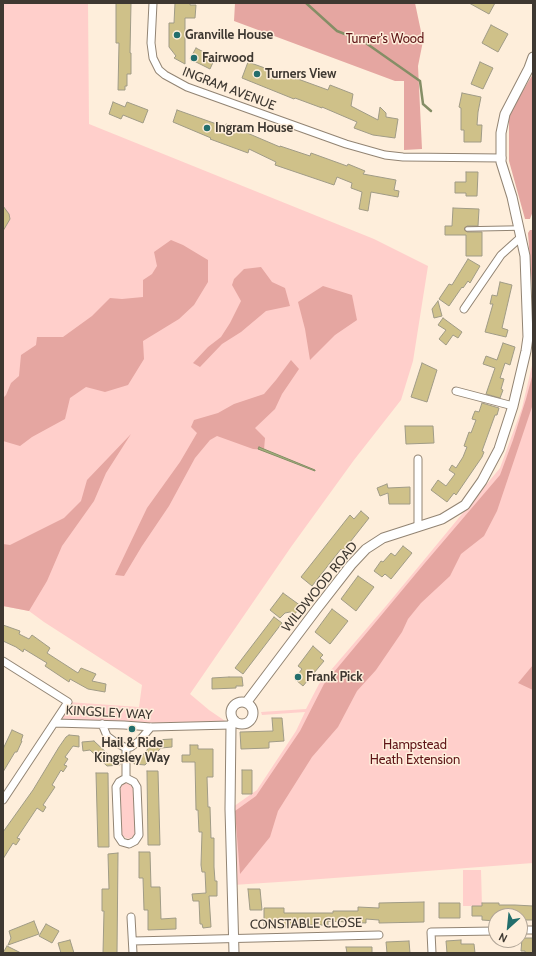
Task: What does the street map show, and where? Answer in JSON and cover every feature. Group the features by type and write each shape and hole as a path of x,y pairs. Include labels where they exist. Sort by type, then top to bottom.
{"street":[{"name":"INGRAM AVENUE","path":"153,3 151,44 153,58 159,70 187,87 346,144 385,155 403,157 502,158"},
{"name":"WILDWOOD ROAD","path":"246,703 351,565 366,549 383,538 442,519 465,505 482,481 499,449 513,406 528,337 525,256 521,232 501,162 501,132 505,114 530,68 533,57"},
{"path":"464,309 501,255 521,232"},
{"path":"456,390 513,406"},
{"path":"418,459 418,527"},
{"path":"3,661 68,702 55,723"},
{"path":"233,723 244,723 251,718 252,711 249,705 246,703 238,703 234,705 231,713 233,723 230,809 234,953"},
{"name":"KINGSLEY WAY","path":"3,800 55,723 151,727 233,723"},
{"path":"102,724 107,736 126,748 132,747 151,727"},
{"path":"126,748 126,778"},
{"path":"126,778 134,782 137,786 139,835 135,841 129,844 122,842 118,836 116,787 119,782 126,778"},
{"path":"131,917 133,953"},
{"path":"432,953 431,932 488,931"},
{"name":"CONSTABLE CLOSE","path":"133,941 379,935"}],"lane":[{"path":"467,229 521,232"}],"green space":[{"path":"3,3 88,3 89,124 374,239 428,266 413,361 401,400 354,460 291,547 190,694 209,710 231,725 55,723 68,702 139,707 142,685 29,611 3,606"},
{"name":"Turner's Wood","path":"235,3 415,3 423,41 418,66 422,149 404,150 404,81 395,81 234,21"},
{"path":"533,74 533,211 530,219 525,219 509,161 509,113"},
{"path":"530,230 533,230 533,301 528,233"},
{"path":"171,240 183,245 208,260 208,282 194,305 179,319 143,341 144,359 128,385 105,392 86,387 70,398 65,419 32,437 20,446 3,441 3,398 6,395 11,383 19,376 21,355 36,345 37,337 63,337 92,316 110,298 122,299 143,297 143,280 152,274 157,266 154,252"},
{"path":"261,267 272,282 285,288 290,306 266,311 241,332 222,344 200,367 193,363 208,347 221,337 241,301 232,285 234,279 244,269"},
{"path":"323,286 352,295 357,320 335,335 310,360 305,329 298,302"},
{"path":"291,360 299,369 282,394 275,409 255,428 265,438 264,450 253,449 217,436 210,440 195,458 169,506 124,576 115,575 147,508 180,462 197,433 191,427 194,420 218,413 234,404 264,394"},
{"name":"Hampstead Heath Extension","path":"533,361 533,863 233,885 230,809 257,790 296,731 305,712 262,715 261,712 306,709 319,684 386,606 500,468 522,408"},
{"path":"533,373 533,404 497,511 484,536 461,554 450,576 421,603 408,619 402,632 376,670 357,691 338,727 312,757 278,811 270,837 240,874 235,811 256,796 300,731 324,684 500,475 513,440"},
{"path":"131,434 106,473 94,501 62,546 47,581 29,611 3,606 3,544 10,545 64,518 81,501 87,480"},
{"path":"533,665 533,690 518,683"},
{"path":"125,782 134,785 136,832 134,836 129,839 122,836 121,833 119,792 121,785"},
{"path":"463,870 481,870 482,906 463,906"}],"shaded area":[{"path":"259,447 315,470 315,471 258,449"}],"building":[{"path":"116,3 131,3 131,74 127,74 127,86 125,86 125,90 118,90 119,43 116,43"},
{"path":"175,3 190,3 190,5 196,5 195,18 185,18 185,64 174,58 176,56 169,47 169,23 174,23"},
{"path":"469,3 495,3 489,14"},
{"path":"491,25 508,34 498,52 482,43"},
{"name":"Fairwood","path":"196,48 215,58 210,69 190,59"},
{"path":"248,62 328,90 330,85 353,94 351,106 378,120 380,107 386,113 386,117 398,119 395,138 373,135 354,128 357,122 322,107 295,98 294,99 242,78"},
{"path":"480,62 493,68 483,89 471,84"},
{"path":"462,93 481,97 477,125 482,125 481,142 464,142 464,130 461,130 461,108 459,107"},
{"path":"113,102 125,107 127,102 148,110 143,123 123,115 121,119 109,114"},
{"path":"177,110 225,127 226,124 280,147 310,156 311,153 347,166 348,164 365,171 363,174 396,180 394,190 399,191 398,197 371,192 368,211 359,209 362,192 351,188 352,183 337,177 334,185 275,165 276,162 249,149 248,153 210,139 211,138 173,122"},
{"path":"466,172 478,172 477,196 466,196 466,193 455,193 455,182 466,182"},
{"path":"3,206 9,214 10,219 3,231"},
{"path":"453,208 479,209 478,226 467,226 464,229 467,232 482,232 482,256 466,256 466,235 445,235 445,226 452,226"},
{"path":"468,259 480,266 470,283 468,281 463,288 462,287 449,306 439,299 449,284 452,285"},
{"path":"500,282 512,285 502,328 508,330 506,337 485,332 493,304 490,304 492,295 497,296"},
{"path":"438,301 442,316 434,318 432,309"},
{"path":"443,318 462,332 458,338 453,335 446,345 439,339 446,330 438,325"},
{"path":"503,343 515,347 510,365 505,363 500,378 504,379 501,389 503,390 500,398 486,394 495,368 483,364 486,356 497,360"},
{"path":"422,363 437,370 427,402 411,397"},
{"path":"482,403 499,408 482,451 484,452 456,495 454,493 447,502 431,490 438,480 446,486 455,474 449,470 452,465 456,468 463,457 467,447 464,446 469,432 471,433 476,420 472,419 473,416 475,411 479,412"},
{"path":"405,426 433,426 434,443 406,444"},
{"path":"387,484 388,488 410,487 410,504 389,504 388,493 380,496 377,488"},
{"path":"361,511 369,518 343,551 341,549 312,586 301,577 350,515 354,519"},
{"path":"403,546 412,553 391,579 385,574 382,577 374,571 381,561 383,562 391,553 395,556"},
{"path":"358,576 374,587 356,611 341,599"},
{"path":"283,593 301,606 294,615 290,612 285,613 280,618 270,610"},
{"path":"332,609 348,621 330,644 315,632"},
{"path":"274,617 282,623 243,674 235,668"},
{"path":"3,625 20,631 19,634 29,639 32,635 50,648 47,653 78,673 81,668 96,674 92,681 106,684 105,692 88,689 70,679 69,682 45,666 47,663 24,649 23,652 3,641"},
{"path":"313,646 323,655 320,658 324,661 303,686 296,680 302,669 298,666"},
{"path":"242,677 243,686 236,686 236,688 212,689 212,678"},
{"path":"272,718 282,718 284,741 269,742 269,748 241,749 240,732 273,731"},
{"path":"12,730 23,735 22,741 17,752 15,752 3,772 3,749"},
{"path":"69,735 79,736 79,747 73,746 65,757 68,759 64,765 67,766 63,772 61,770 52,785 55,787 43,805 46,807 43,812 37,808 17,838 20,839 16,845 13,843 3,859 3,832 33,790 59,747"},
{"path":"172,739 172,747 161,748 145,765 134,764 134,755 142,756 155,740"},
{"path":"94,741 111,757 120,757 120,765 107,766 90,750 83,751 82,742"},
{"path":"190,745 198,745 198,749 213,749 213,777 207,777 211,838 214,838 214,867 215,881 217,881 217,896 209,896 211,927 203,928 202,924 200,924 199,901 193,901 192,894 206,893 205,872 202,872 201,865 202,832 199,832 198,810 196,810 195,762 182,762 182,755 190,755"},
{"path":"242,770 252,770 252,794 242,794"},
{"path":"147,771 158,771 160,845 148,845"},
{"path":"96,773 108,773 109,847 98,847"},
{"path":"139,852 150,852 151,887 160,887 161,919 176,918 176,929 148,930 148,910 144,910 143,878 139,878"},
{"path":"118,853 117,953 103,953 104,911 102,911 102,889 109,889 108,854"},
{"path":"248,889 260,889 262,910 250,910"},
{"path":"424,902 424,922 379,923 379,920 366,919 366,923 328,921 328,925 264,928 264,908 284,908 284,913 333,913 333,911 358,911 358,907 379,908 379,903"},
{"path":"439,903 460,903 460,918 439,918"},
{"path":"482,903 499,903 499,905 533,906 533,920 528,920 528,908 488,908 488,920 482,920 482,916 472,916 472,906 482,906"},
{"path":"34,921 39,934 8,945 11,938 9,931"},
{"path":"46,924 59,931 52,943 39,936"},
{"path":"528,938 533,938 533,953 525,953 525,951 521,951 521,948 528,948"},
{"path":"70,940 74,953 61,953 58,943"},
{"path":"461,940 461,944 474,944 475,953 447,953 446,941"},
{"path":"409,941 410,953 387,953 386,942"},
{"path":"7,946 21,953 3,953"},
{"path":"346,947 372,947 372,953 347,953"}],"waterway":[{"path":"306,3 337,31 363,41 420,81 423,104 431,111"}],"place":[{"name":"Granville House","path":"177,35"},
{"name":"Fairwood","path":"194,58"},
{"name":"Turners View","path":"257,74"},
{"name":"Ingram House","path":"207,128"},
{"name":"Frank Pick","path":"298,677"},
{"name":"Hail & Ride Kingsley Way","path":"132,729"}]}
